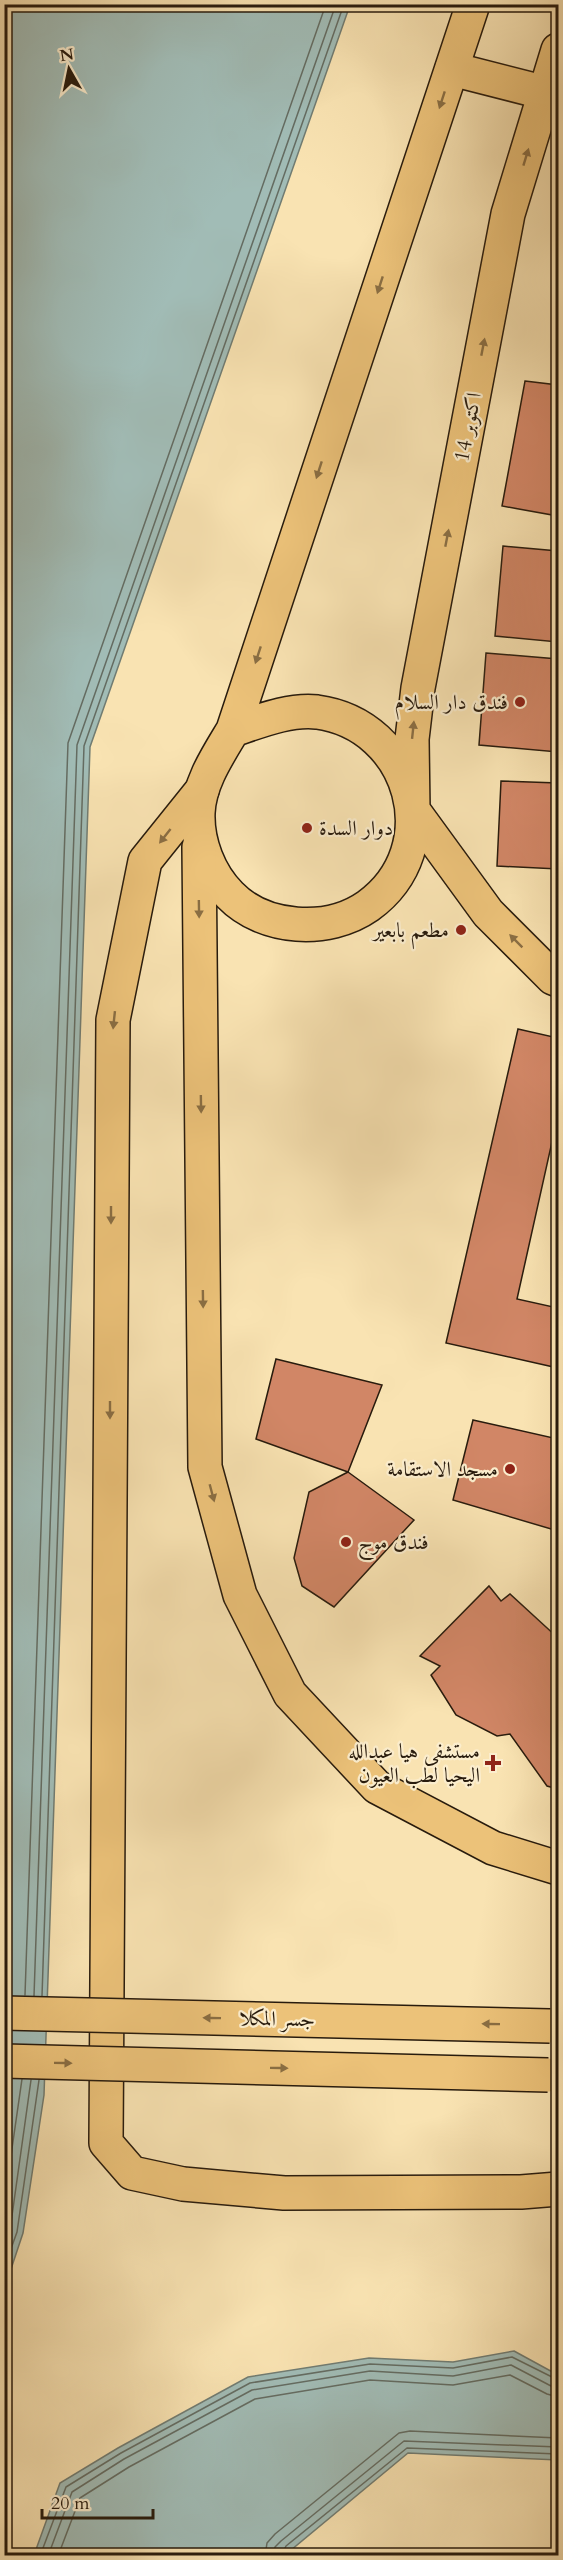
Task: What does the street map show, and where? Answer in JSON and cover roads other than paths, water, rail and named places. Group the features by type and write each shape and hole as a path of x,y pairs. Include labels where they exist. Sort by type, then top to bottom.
{"highway":[{"path":"473,4 233,730 202,790 145,861 113,1020 106,2143 132,2173 183,2184 284,2193 521,2192 558,2189"},
{"name":"14 اكتوبر","path":"413,810 412,738 418,688 508,214 558,50"},
{"path":"452,69 546,93"},
{"path":"198,830 208,866 230,896 261,916 297,925 334,922 368,906 394,880 410,846 413,810 403,773 382,743 352,721 316,712 278,715 233,730"},
{"path":"202,790 198,830 205,1467 240,1595 290,1694 377,1787 493,1848 558,1868"},
{"path":"413,810 488,913 553,978 558,980"},
{"name":"جسر المكلا","path":"4,2013 554,2026"},
{"path":"4,2061 553,2075"}],"water":[{"path":"9,4 350,5 90,747 44,2095 23,2233 5,2287 5,16"},
{"path":"514,2351 558,2375 558,2460 408,2453 285,2555 34,2555 60,2483 118,2448 248,2377 369,2358 453,2362"}],"place":[{"name":"فندق دار السلام","path":"520,702"},
{"name":"دوار السدة","path":"307,828"},
{"name":"مطعم بابعير","path":"461,930"},
{"name":"مسجد الاستقامة","path":"510,1469"},
{"name":"فندق موج","path":"346,1542"},
{"name":"مستشفى هيا عبدالله اليحيا لطب العيون","path":"493,1763"}]}
